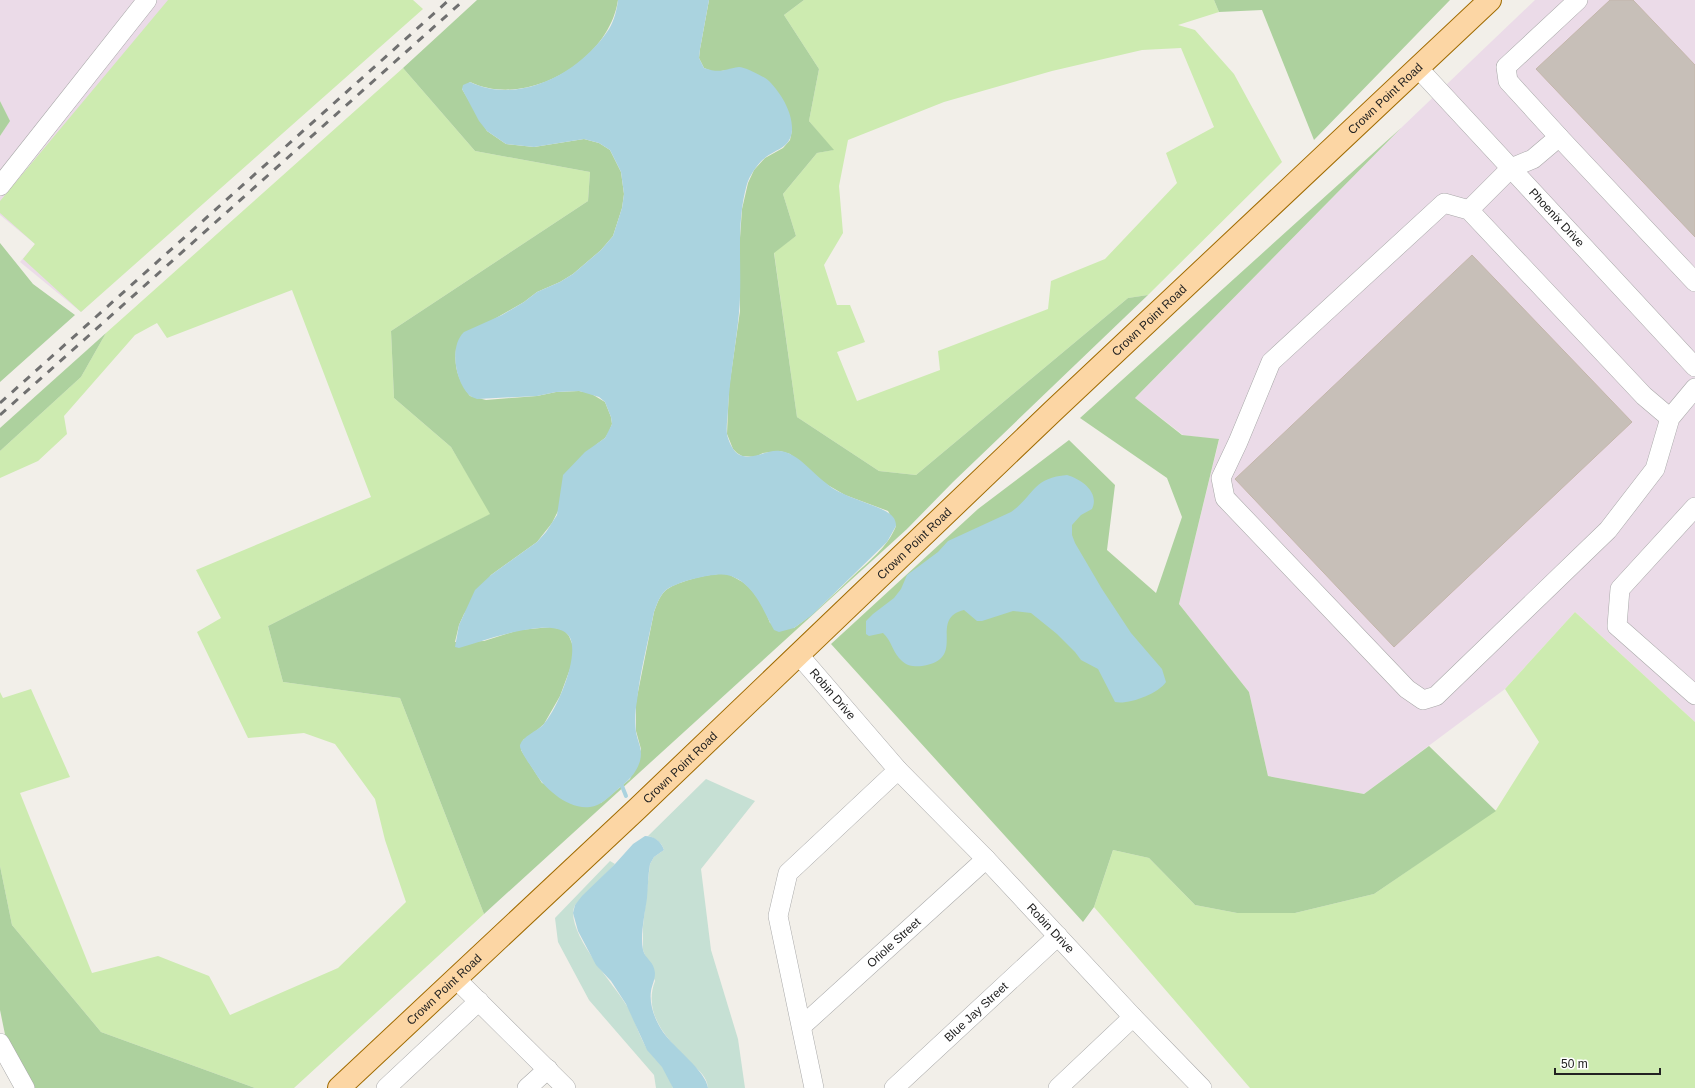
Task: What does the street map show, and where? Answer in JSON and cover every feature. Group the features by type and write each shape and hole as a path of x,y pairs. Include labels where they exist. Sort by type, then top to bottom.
{"main road":[{"name":"Crown Point Road","path":"339,1088 637,809 1053,410 1490,0"}],"street":[{"path":"0,186 147,0"},
{"path":"1578,0 1506,68 1508,81 1695,282"},
{"name":"Phoenix Drive","path":"1418,68 1695,367"},
{"path":"1469,210 1511,168 1533,159 1559,137"},
{"path":"1670,418 1644,396 1469,210 1444,203 1271,362 1238,442 1221,478 1225,498 1407,688 1423,700 1436,696 1608,530 1655,469 1670,418 1695,388"},
{"path":"1695,507 1620,590 1617,626 1695,695"},
{"name":"Robin Drive","path":"798,654 898,770 986,859 1202,1088"},
{"path":"814,1088 778,916 788,873 898,770"},
{"name":"Oriole Street","path":"802,1026 986,859"},
{"name":"Blue Jay Street","path":"894,1088 1058,936"},
{"path":"455,978 566,1088"},
{"path":"386,1088 479,1001"},
{"path":"1058,1088 1134,1017"},
{"path":"0,1043 25,1088"},
{"path":"527,1088 548,1069"}],"shaded area":[{"path":"0,0 413,0 81,312 20,262 35,244 0,215 0,136 9,121 0,101"},
{"path":"1535,0 1695,0 1695,722 1575,612 1505,689 1364,794 1268,776 1249,692 1179,604 1219,440 1183,435 1135,398 1401,128"}],"green space":[{"path":"168,0 413,0 423,9 81,312 23,259 35,244 0,213 0,201"},
{"path":"477,0 618,0 611,22 599,42 582,60 562,74 540,84 516,89 492,89 470,82 462,89 487,131 506,144 534,147 584,139 599,143 610,150 621,172 624,194 622,208 613,236 601,250 573,274 560,282 537,292 524,302 491,321 456,349 456,368 462,384 470,396 486,400 537,396 556,392 579,391 590,393 605,402 611,417 612,424 609,432 605,438 597,444 552,523 537,542 491,575 464,614 459,625 455,642 484,641 519,630 551,627 564,630 569,636 573,646 573,658 560,696 544,724 523,740 521,750 542,783 601,803 630,779 641,749 636,731 636,702 654,612 665,591 677,584 694,578 727,574 741,581 751,589 762,605 770,623 794,628 824,604 877,554 888,541 896,526 888,511 845,495 826,484 790,454 780,451 763,453 755,457 742,456 733,449 727,434 729,388 740,311 739,252 742,209 748,183 754,170 765,158 783,148 790,140 792,130 728,70 714,72 704,68 699,58 709,0 804,0 784,15 819,69 809,121 834,150 817,153 783,194 796,236 774,253 797,417 879,471 916,475 1128,298 1148,295 953,482 907,529 484,914 400,698 283,682 268,626 490,514 451,447 394,398 391,331 588,201 590,172 475,151 403,68"},
{"path":"804,0 1214,0 1219,12 1178,25 1195,30 1234,74 1282,162 1148,295 1128,298 916,475 879,471 797,417 774,252 796,236 783,194 817,153 833,150 809,121 819,69 784,15","holes":["1181,48 1214,127 1166,153 1177,183 1105,259 1051,281 1048,309 938,351 940,370 857,401 837,352 865,342 850,305 837,305 824,265 843,233 839,186 848,140 944,102 1052,71 1142,50"]},
{"path":"1214,0 1450,0 1314,140 1262,10 1219,12"},
{"path":"403,68 475,151 590,172 588,201 391,331 394,398 451,447 491,514 268,626 283,682 400,698 484,914 294,1088 255,1088 101,1032 12,925 0,866 0,692 3,698 31,689 70,777 20,793 92,973 158,956 209,976 230,1015 338,968 406,902 385,840 375,799 335,744 304,733 248,738 197,632 221,618 196,570 371,497 292,290 167,338 157,323 135,335 64,416 67,434 38,461 0,478 0,451 81,377 106,333"},
{"path":"0,101 10,121 0,136"},
{"path":"1401,128 1135,398 1182,435 1219,439 1179,604 1249,692 1268,776 1364,794 1429,746 1496,811 1374,894 1295,913 1237,913 1195,905 1149,858 1113,850 1094,907 1083,922 831,644 978,509 1069,440 1115,485 1107,550 1156,593 1182,517 1167,478 1080,418"},
{"path":"0,243 33,284 75,315 0,382"},
{"path":"106,333 81,377 0,451 0,428"},
{"path":"1575,612 1695,722 1695,1088 1250,1088 1094,907 1113,850 1149,858 1195,905 1237,913 1295,913 1374,894 1496,810 1539,742 1505,689"},
{"path":"706,779 755,801 701,869 711,950 738,1039 745,1088 708,1088 706,1080 702,1074 674,1046 655,1016 652,1005 652,993 655,981 643,950 643,926 650,864 654,857 664,850 658,841 648,836"},
{"path":"610,861 615,864 575,905 573,915 576,928 591,956 628,1008 645,1045 664,1069 673,1088 656,1088 654,1075 589,1000 558,942 555,918"},
{"path":"0,866 12,925 101,1032 255,1088 16,1088 0,1010"}],"water":[{"path":"618,0 709,0 699,58 704,68 719,71 742,67 763,77 778,91 791,117 792,130 789,140 783,147 766,157 757,166 748,181 743,200 740,232 739,313 730,384 727,424 727,434 731,445 736,453 748,457 775,451 793,455 821,479 841,493 890,514 896,522 896,526 887,542 812,615 794,628 779,632 774,630 752,592 741,581 729,575 721,574 695,578 677,584 665,591 654,612 638,690 635,721 641,753 640,761 634,773 628,780 605,800 598,805 582,807 565,801 550,791 538,778 520,747 527,736 543,725 549,718 561,695 570,668 572,655 572,644 569,636 561,630 548,628 533,629 499,636 459,648 455,647 459,625 475,590 491,575 537,542 546,532 557,515 563,475 585,452 605,438 612,424 611,417 605,402 599,397 579,391 556,392 537,396 477,399 472,397 464,389 460,381 457,373 455,354 459,338 464,332 502,315 524,302 537,292 560,282 573,274 601,250 613,236 622,208 624,194 621,172 610,150 599,143 584,139 534,147 506,144 487,131 479,121 462,89 463,85 470,82 489,88 509,90 529,87 548,81 566,71 597,45 609,29 615,15"},
{"path":"1067,475 1088,487 1094,503 1092,509 1081,515 1072,525 1072,535 1075,543 1102,589 1131,633 1162,669 1166,682 1156,691 1135,700 1115,702 1098,669 1081,660 1057,634 1031,613 1013,611 982,621 977,621 964,610 954,615 948,622 946,648 943,656 936,662 922,666 911,666 902,661 896,655 883,633 869,636 866,634 866,621 894,598 901,589 907,575 938,552 948,541 1011,512 1019,506 1035,488 1047,480"},
{"path":"645,836 657,840 664,850 654,857 650,864 642,931 643,950 653,966 655,973 651,991 652,1007 657,1022 663,1032 702,1074 708,1088 673,1088 662,1067 647,1050 626,1004 611,981 596,965 578,931 573,913 575,905 582,896 633,844"}],"building":[{"path":"1610,0 1633,0 1695,65 1695,237 1536,69"},
{"path":"1472,255 1632,422 1394,647 1235,479"}],"waterway":[{"path":"620,781 626,796"}],"railway":[{"path":"0,403 449,0"},
{"path":"0,415 464,0"}]}
